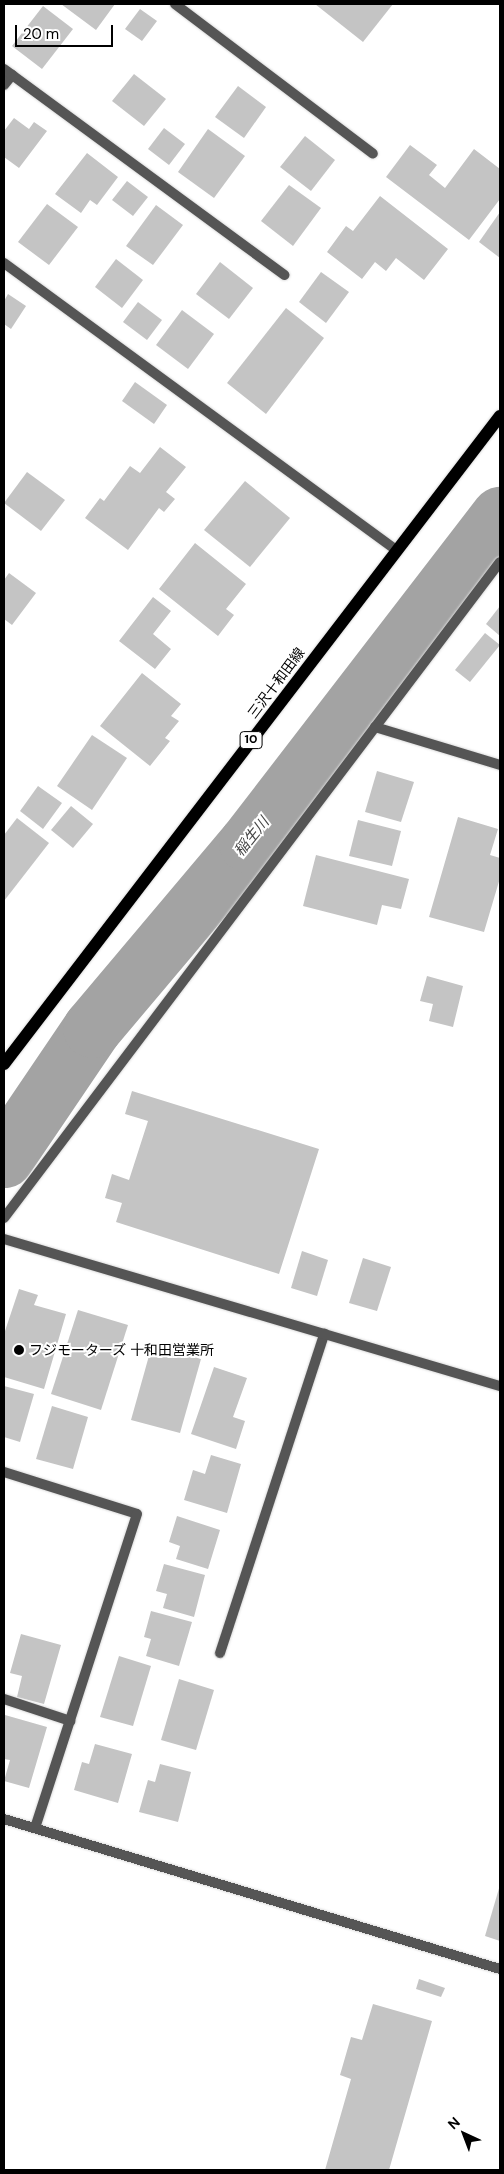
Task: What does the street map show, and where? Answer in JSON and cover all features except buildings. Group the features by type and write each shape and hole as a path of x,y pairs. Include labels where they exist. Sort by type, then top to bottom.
{"main road":[{"name":"三沢十和田線","path":"4,1064 500,416"}],"street":[{"path":"175,4 373,154"},
{"path":"4,85 8,72 284,275"},
{"path":"4,263 396,550"},
{"path":"4,1218 500,562"},
{"path":"375,727 500,765"},
{"path":"4,1239 500,1386"},
{"path":"220,1654 324,1334"},
{"path":"4,1472 137,1514 35,1828"},
{"path":"4,1699 70,1721"},
{"path":"4,1819 500,1969"}],"waterway":[{"name":"稲生川","path":"4,1158 92,1028 248,843 500,516"}],"place":[{"name":"フジモーターズ 十和田営業所","path":"19,1350"}]}
